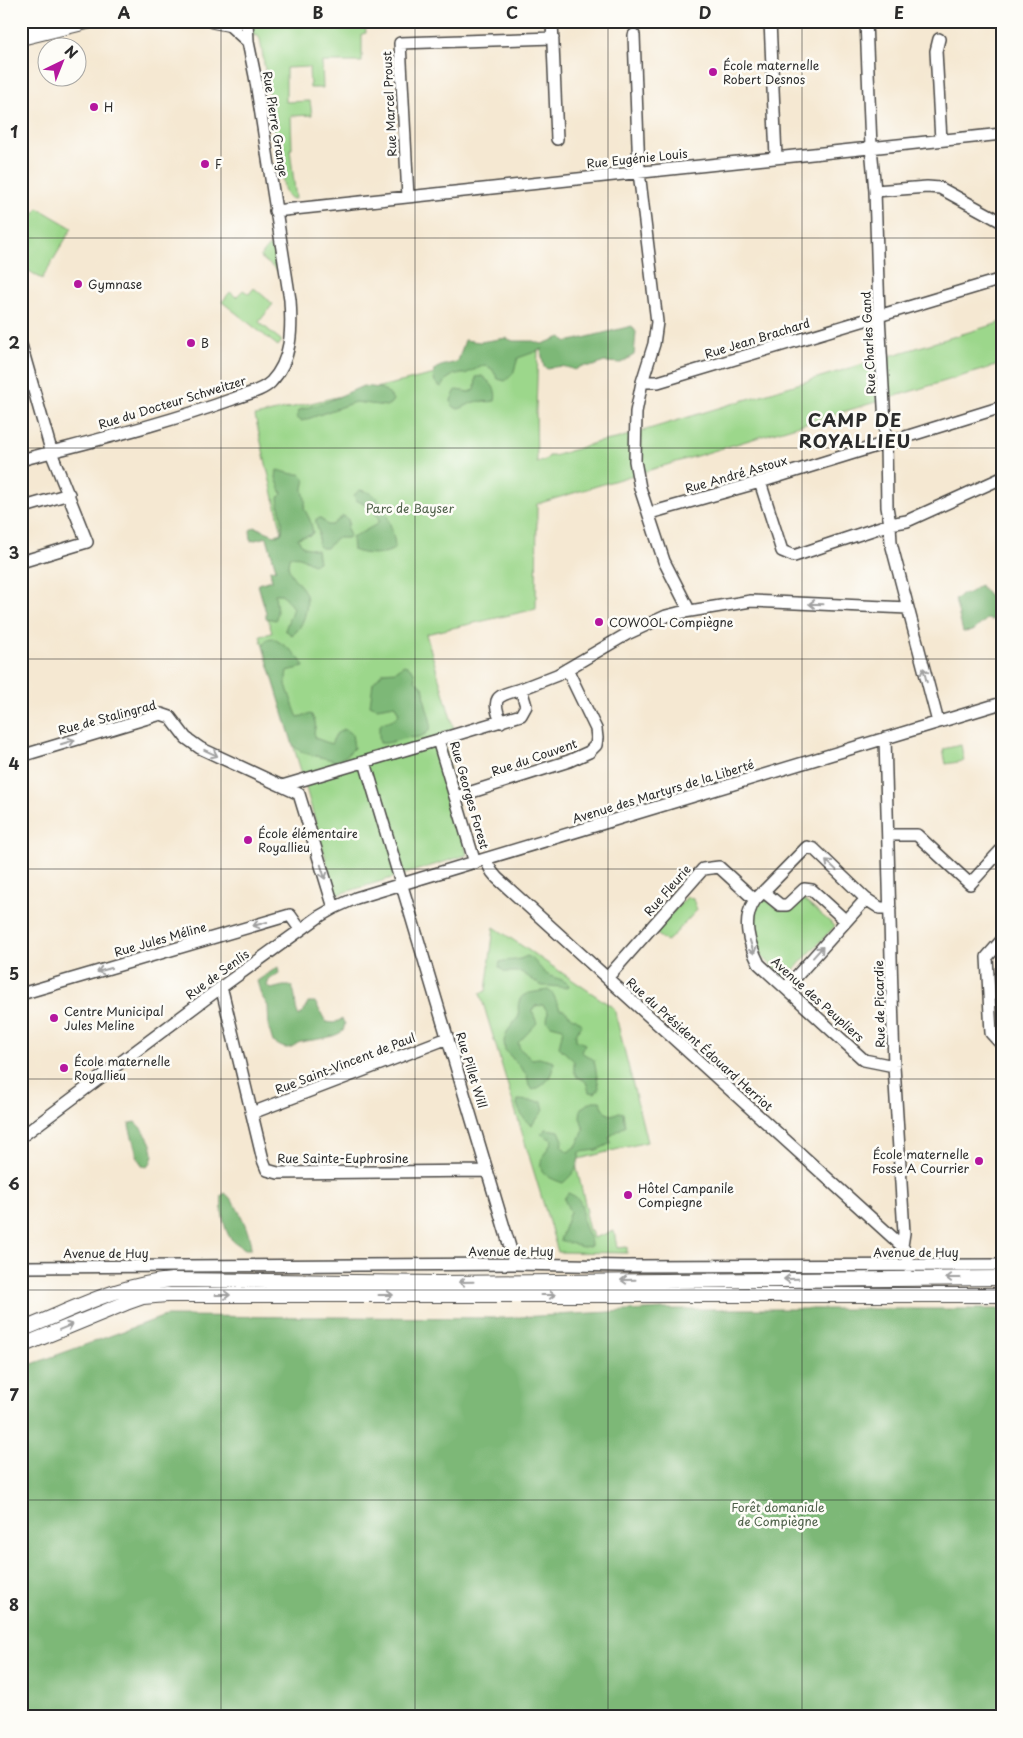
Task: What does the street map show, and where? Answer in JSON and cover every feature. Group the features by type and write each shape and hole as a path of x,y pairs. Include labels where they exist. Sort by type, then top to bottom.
{"main road":[{"path":"21,28 39,21"},
{"path":"21,38 92,21"},
{"path":"213,21 234,23"},
{"path":"21,1330 125,1289 150,1282 172,1280 439,1283 1002,1278"},
{"path":"21,1346 143,1297 166,1295 1002,1295"}],"street":[{"name":"Rue Pierre Grange","path":"247,21 248,42 255,76 275,211"},
{"path":"552,21 557,139"},
{"path":"770,21 776,157"},
{"name":"Rue Charles Gand","path":"866,21 886,442 887,507 891,543 938,722"},
{"path":"234,23 248,42"},
{"path":"634,35 639,172 657,322 654,344 642,382 636,412 634,461 640,488 664,561 688,610"},
{"name":"Rue Marcel Proust","path":"408,197 400,43 553,38"},
{"path":"939,39 936,51 941,140"},
{"name":"Rue Eugénie Louis","path":"275,211 1002,134"},
{"path":"875,191 927,187 940,188 1000,220"},
{"name":"Rue du Docteur Schweitzer","path":"21,460 200,411 264,388 271,382 286,356 292,325 290,300 275,211"},
{"name":"Rue Jean Brachard","path":"642,382 658,382 1002,279"},
{"path":"21,344 52,452 87,542 21,562"},
{"name":"Rue André Astoux","path":"650,514 1002,407"},
{"path":"760,482 782,551 794,556 890,524 907,521 1002,478"},
{"path":"21,508 69,494"},
{"path":"502,722 495,707 496,701 502,695 557,675 627,634 666,616 688,610 751,601 908,608"},
{"name":"Rue du Couvent","path":"456,797 569,761 589,752 596,745 596,729 567,669"},
{"name":"Rue Georges Forest","path":"480,861 456,797 438,740 521,715 526,706 521,689"},
{"name":"Avenue des Martyrs de la Liberté","path":"334,908 356,898 1002,703"},
{"name":"Rue de Stalingrad","path":"21,756 161,714 170,717 186,738 200,748 299,794 334,908"},
{"name":"Rue de Picardie","path":"885,738 894,1066 904,1233 902,1246 908,1255 908,1266"},
{"path":"282,786 438,740"},
{"name":"Rue Pillet Will","path":"365,762 515,1264"},
{"path":"888,835 917,835 970,884 1002,849"},
{"path":"755,900 807,847 814,850 866,899 880,908 890,908"},
{"name":"Rue du Président Édouard Herriot","path":"480,861 902,1246"},
{"name":"Rue Fleurie","path":"607,978 703,869 719,867 755,900"},
{"path":"764,892 780,906 787,905 804,889 812,890 846,921"},
{"path":"786,988 866,899"},
{"name":"Avenue des Peupliers","path":"755,900 749,910 748,935 752,950 759,964 864,1060 894,1066"},
{"name":"Rue de Senlis","path":"21,1137 300,929 334,908"},
{"name":"Rue Jules Méline","path":"21,994 290,915 300,929"},
{"path":"1002,940 987,957 991,1034 1002,1045"},
{"name":"Rue Sainte-Euphrosine","path":"220,988 265,1166 271,1172 487,1171"},
{"name":"Rue Saint-Vincent de Paul","path":"252,1113 448,1038"},
{"name":"Avenue de Huy","path":"21,1266 24,1268 515,1264 1002,1265"}],"green space":[{"path":"254,21 365,21 366,33 362,34 362,62 322,62 323,88 310,88 309,67 286,68 286,102 310,101 312,115 291,116 292,149 290,149 296,199 288,196 284,188 260,39 257,35 253,36 252,25"},
{"path":"38,208 72,228 42,279 21,266 21,236"},
{"path":"269,246 275,250 278,271 260,257"},
{"path":"254,288 273,304 259,322 282,341 278,346 222,302 230,292 236,297 243,290 249,294"},
{"name":"Parc de Bayser","path":"1002,322 1002,364 537,504 536,609 426,634 454,729 442,733 467,855 336,895 260,636 272,633 258,584 272,580 270,570 276,569 267,537 282,533 255,416 538,350 537,463 549,456 598,442 616,439"},
{"path":"632,326 636,332 634,355 621,363 604,362 594,366 582,366 575,370 562,366 548,369 544,367 541,351 543,349 518,358 513,374 505,381 498,379 492,369 485,365 465,374 455,374 447,379 441,387 434,380 434,370 458,361 465,340 480,342 506,338 513,341 533,341 542,344 561,337 567,342"},
{"path":"482,376 493,387 496,393 495,401 476,401 458,409 452,406 451,400 456,390 469,392 475,390 476,377"},
{"path":"363,386 384,390 393,400 386,406 355,402 302,421 297,418 299,410 329,401"},
{"path":"277,470 300,474 304,478 304,508 313,532 311,535 297,538 304,547 317,550 319,562 313,564 300,557 290,556 288,562 290,573 304,590 307,600 302,623 292,635 285,630 293,608 282,594 275,594 276,620 266,618 258,584 272,580 270,570 276,569 267,537 251,541 250,530 255,527 277,536 282,533 278,498 282,494 276,478"},
{"path":"360,490 368,492 379,500 389,520 393,536 395,548 391,551 375,554 353,550 352,538 377,524 379,520 373,509 356,500 354,495"},
{"path":"343,516 349,522 347,529 350,536 347,538 336,538 327,548 318,546 319,533 316,519 321,518 327,525 332,525"},
{"path":"980,585 991,598 996,617 992,620 987,619 973,631 963,632 955,600 961,594 968,594"},
{"path":"272,638 295,654 304,667 287,671 286,674 286,684 298,717 311,714 315,722 315,738 331,744 336,734 344,729 352,734 354,748 346,756 335,761 307,754 293,745 263,646 267,639"},
{"path":"404,665 413,670 415,680 423,687 431,724 430,728 424,735 418,737 380,743 379,728 381,724 395,718 399,714 395,705 377,708 370,705 373,683 383,672 396,671"},
{"path":"961,745 964,761 946,764 943,749"},
{"path":"687,897 693,899 697,910 671,938 667,941 661,938 657,934 658,927"},
{"path":"764,898 772,905 788,911 801,898 835,926 785,979 761,955 756,943 752,926 756,908"},
{"path":"494,927 614,1008 647,1142 575,1160 587,1212 585,1213 593,1238 614,1231 617,1248 627,1247 627,1253 558,1252 480,993 486,991"},
{"path":"527,956 550,976 566,982 569,985 568,988 542,986 521,972 505,972 499,967 500,962"},
{"path":"278,967 279,973 269,980 267,986 271,989 291,986 299,1016 304,1011 308,1002 315,1002 326,1022 334,1023 342,1019 345,1024 343,1031 329,1037 299,1043 289,1048 273,1042 269,1029 268,1006 261,995 257,981"},
{"path":"548,990 553,994 560,1009 582,1024 576,1034 576,1040 585,1044 581,1052 594,1060 599,1088 595,1093 589,1092 586,1082 577,1077 574,1071 574,1061 559,1047 563,1028 551,1025 547,1021 548,1012 543,1005 535,1006 532,1011 537,1023 518,1043 520,1049 532,1059 539,1058 554,1062 552,1072 545,1083 533,1090 529,1086 527,1075 505,1050 504,1041 507,1032 519,1016 518,1008 521,998 529,993"},
{"path":"518,1100 542,1102 544,1110 532,1125 521,1114 517,1104"},
{"path":"593,1101 600,1101 606,1113 612,1115 619,1112 623,1113 625,1126 609,1137 611,1143 597,1150 580,1152 575,1169 563,1183 551,1178 542,1170 541,1162 552,1142 551,1139 541,1134 546,1129 559,1131 563,1140 561,1146 568,1152 577,1145 584,1130 580,1117 581,1108"},
{"path":"135,1122 148,1138 153,1150 151,1162 147,1167 142,1166 138,1158 129,1126 130,1123"},
{"path":"225,1193 234,1203 242,1219 249,1235 251,1249 245,1249 229,1235 223,1218 222,1195"},
{"path":"568,1193 581,1203 584,1227 590,1238 591,1246 582,1247 560,1240 570,1212 564,1199"},
{"name":"Forêt domaniale de Compiègne","path":"664,1309 1002,1309 1002,1717 21,1717 21,1368 165,1316 502,1318"}],"place":[{"name":"École maternelle Robert Desnos","path":"713,72"},
{"name":"H","path":"94,107"},
{"name":"F","path":"205,164"},
{"name":"Gymnase","path":"78,284"},
{"name":"B","path":"191,343"},
{"name":"COWOOL Compiègne","path":"599,622"},
{"name":"École élémentaire Royallieu","path":"248,840"},
{"name":"Centre Municipal Jules Meline","path":"54,1018"},
{"name":"École maternelle Royallieu","path":"64,1068"},
{"name":"École maternelle Fosse A Courrier","path":"979,1161"},
{"name":"Hôtel Campanile Compiegne","path":"628,1195"}],"district":[{"name":"CAMP DE ROYALLIEU","path":"855,429"}]}
